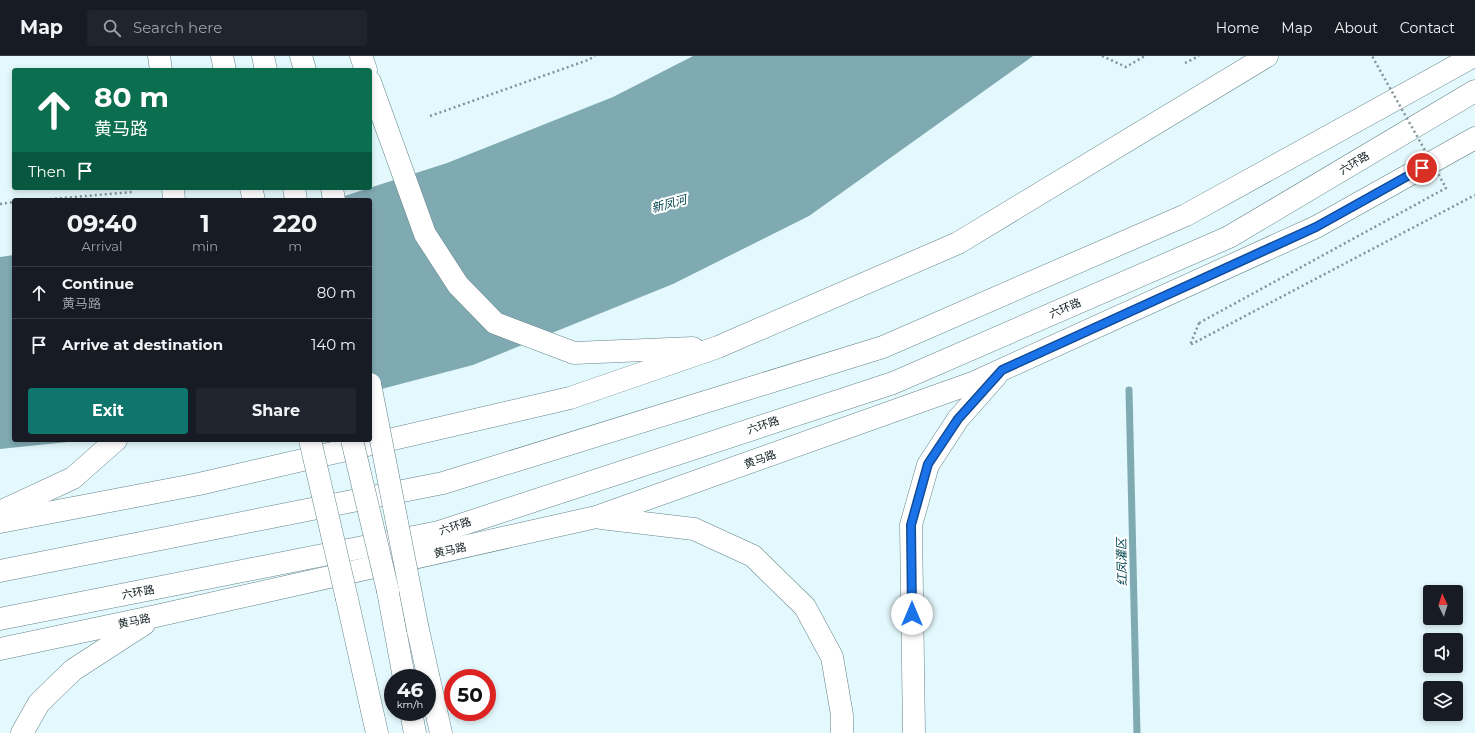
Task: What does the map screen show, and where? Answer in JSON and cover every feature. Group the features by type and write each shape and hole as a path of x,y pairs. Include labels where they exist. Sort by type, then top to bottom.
{"main road":[{"path":"159,56 161,68"},
{"path":"222,56 225,68"},
{"path":"263,56 266,68"},
{"path":"301,56 304,68"},
{"path":"361,56 365,68"},
{"path":"0,522 199,484 570,398 718,347 958,243 1267,56"},
{"path":"0,571 443,483 883,347 1186,216 1474,56"},
{"path":"372,88 425,234 458,285 495,323 574,353 718,347"},
{"name":"六环路","path":"0,619 439,532 893,383 1229,237 1475,91"},
{"name":"黄马路","path":"0,649 156,616 596,517 968,385 1316,227 1475,138"},
{"path":"914,733 911,525 928,464 958,419 1002,370"},
{"path":"372,394 418,630 441,733"},
{"path":"0,512 73,478 114,442"},
{"path":"310,442 377,733"},
{"path":"352,442 388,591 402,669"},
{"path":"596,517 694,529 753,556 805,607 832,657 842,715 842,733"},
{"path":"22,733 39,703 73,670 156,616"},
{"path":"360,660 359,713 364,733"},
{"path":"413,721 415,733"}],"path":[{"path":"430,116 588,60 595,56"},
{"path":"1102,56 1126,67 1144,56"},
{"path":"1185,63 1199,56"},
{"path":"1372,56 1446,188 1199,323 1190,345 1475,195"},
{"path":"63,198 132,192"},
{"path":"0,204 12,202"}],"water":[{"name":"新凤河","path":"693,56 1033,56 809,216 673,284 473,365 372,391 372,198 338,198 363,190 372,190 372,187 447,163 613,97"},
{"path":"12,255 12,442 68,442 0,449 0,257"}],"waterway":[{"name":"红凤灌区","path":"1129,390 1137,733"}],"route":[{"path":"912,614 911,525 928,464 958,419 1002,370 1316,227 1422,168"}]}
